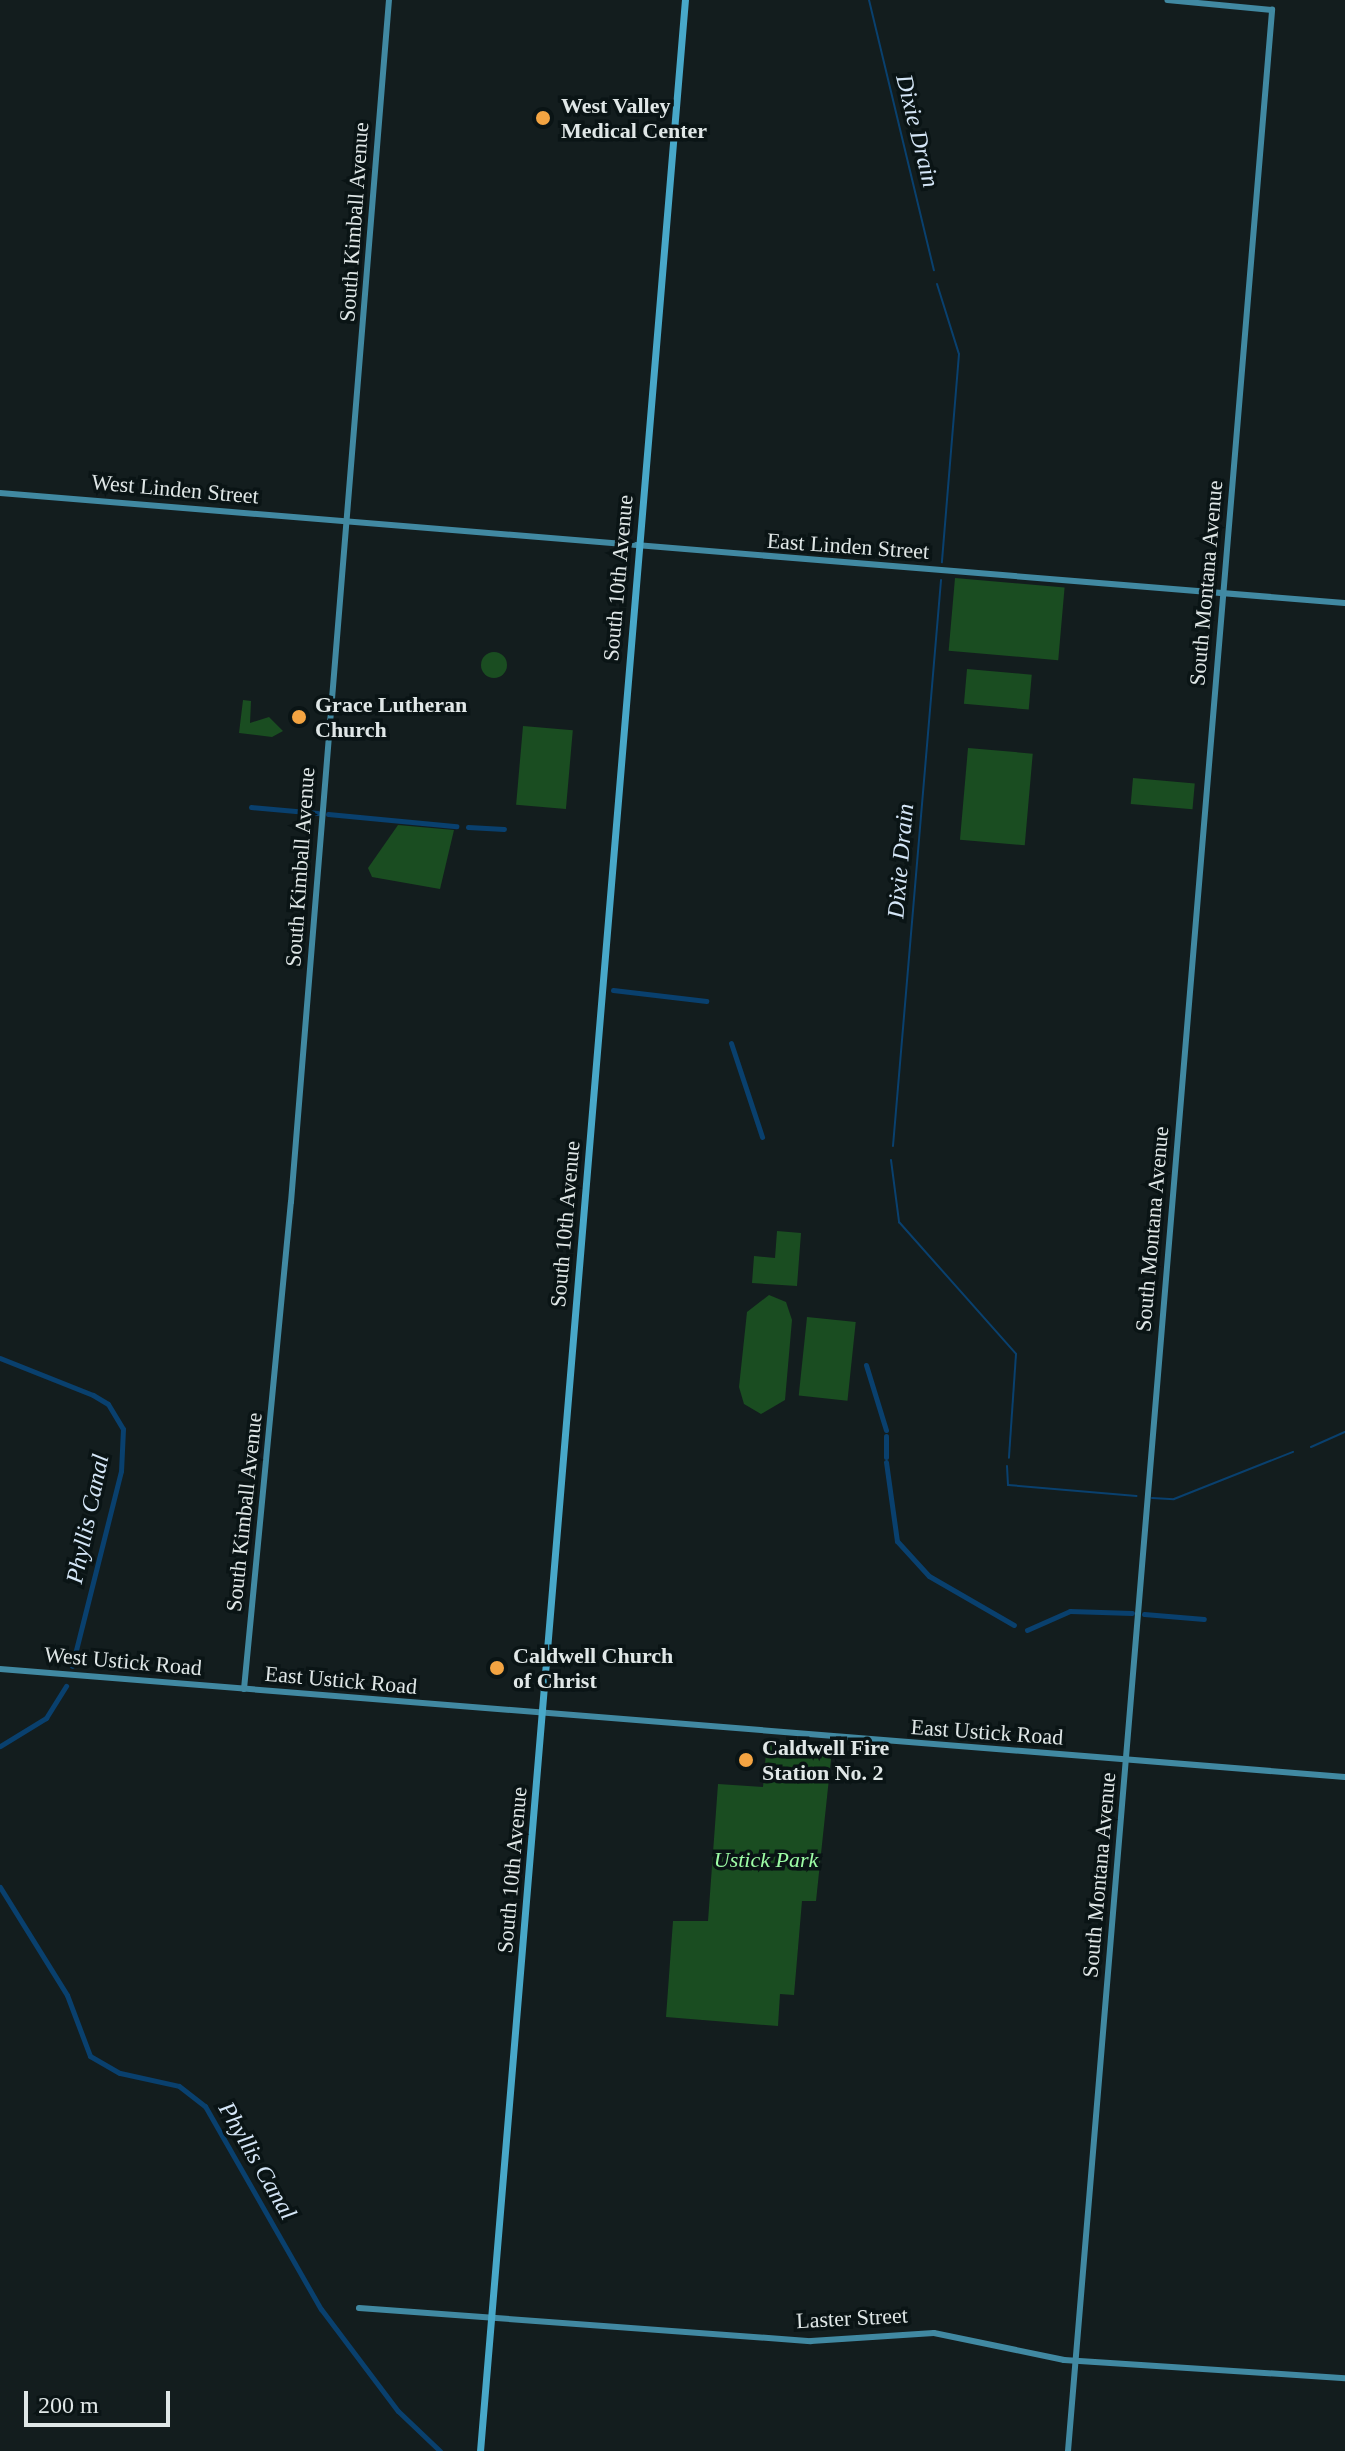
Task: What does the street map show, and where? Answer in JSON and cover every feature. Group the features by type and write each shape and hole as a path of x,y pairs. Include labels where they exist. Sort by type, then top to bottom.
{"main road":[{"name":"South 10th Avenue","path":"480,2451 685,0"}],"street":[{"name":"South Kimball Avenue","path":"244,1689 348,522 389,0"},
{"name":"South Montana Avenue","path":"1068,2451 1272,10 1167,0"},
{"name":"West Linden Street","path":"0,493 348,522"},
{"name":"East Linden Street","path":"348,522 638,548 1345,603"},
{"name":"West Ustick Road","path":"0,1669 244,1689"},
{"name":"East Ustick Road","path":"244,1689 542,1716 1345,1777"},
{"name":"Laster Street","path":"359,2308 811,2341 934,2333 1076,2360 1345,2378"}],"green space":[{"path":"955,578 1065,588 1058,660 949,651"},
{"path":"494,652 504,655 507,665 504,675 494,678 484,675 481,665 484,655"},
{"path":"967,669 1032,675 1029,710 964,704"},
{"path":"243,700 251,701 250,723 269,717 283,731 272,737 239,733"},
{"path":"523,726 573,730 566,809 516,805"},
{"path":"968,748 1033,754 1025,845 960,840"},
{"path":"1133,778 1195,783 1192,809 1131,804"},
{"path":"398,825 454,830 440,889 372,877 368,868"},
{"path":"777,1231 801,1233 797,1286 752,1283 754,1256 775,1258"},
{"path":"769,1295 786,1302 792,1320 785,1400 761,1414 744,1404 739,1387 747,1312"},
{"path":"807,1317 856,1322 847,1401 799,1396"},
{"name":"Ustick Park","path":"767,1742 832,1750 816,1901 802,1901 794,1995 780,1994 778,2026 666,2017 673,1921 708,1921 718,1784 763,1787"}],"waterway":[{"name":"Dixie Drain","path":"869,0 934,270"},
{"name":"Dixie Drain","path":"937,284 959,354 942,562"},
{"name":"Dixie Drain","path":"893,1146 941,580"},
{"path":"251,807 318,813"},
{"path":"328,814 456,826"},
{"path":"468,827 504,829"},
{"path":"613,990 706,1001"},
{"path":"731,1043 762,1137"},
{"name":"Dixie Drain","path":"891,1160 899,1222 1016,1354 1009,1458"},
{"name":"Phyllis Canal","path":"0,1358 93,1395 108,1404 123,1429 121,1471 72,1666"},
{"path":"866,1365 886,1430"},
{"name":"Dixie Drain","path":"1311,1447 1345,1432"},
{"path":"886,1436 886,1457"},
{"name":"Dixie Drain","path":"1152,1498 1174,1499 1293,1452"},
{"path":"886,1462 897,1541 929,1576 1014,1625"},
{"name":"Dixie Drain","path":"1007,1466 1008,1485 1137,1496"},
{"path":"1027,1630 1070,1611 1132,1613"},
{"path":"1144,1614 1204,1619"},
{"name":"Phyllis Canal","path":"0,1746 46,1718 66,1686"},
{"name":"Phyllis Canal","path":"0,1887 67,1995 90,2056 120,2073 179,2086 205,2106 321,2309 398,2411 440,2451"}],"place":[{"name":"West Valley Medical Center","path":"543,118"},
{"name":"Grace Lutheran Church","path":"299,717"},
{"name":"Caldwell Church of Christ","path":"497,1668"},
{"name":"Caldwell Fire Station No. 2","path":"746,1760"}]}
